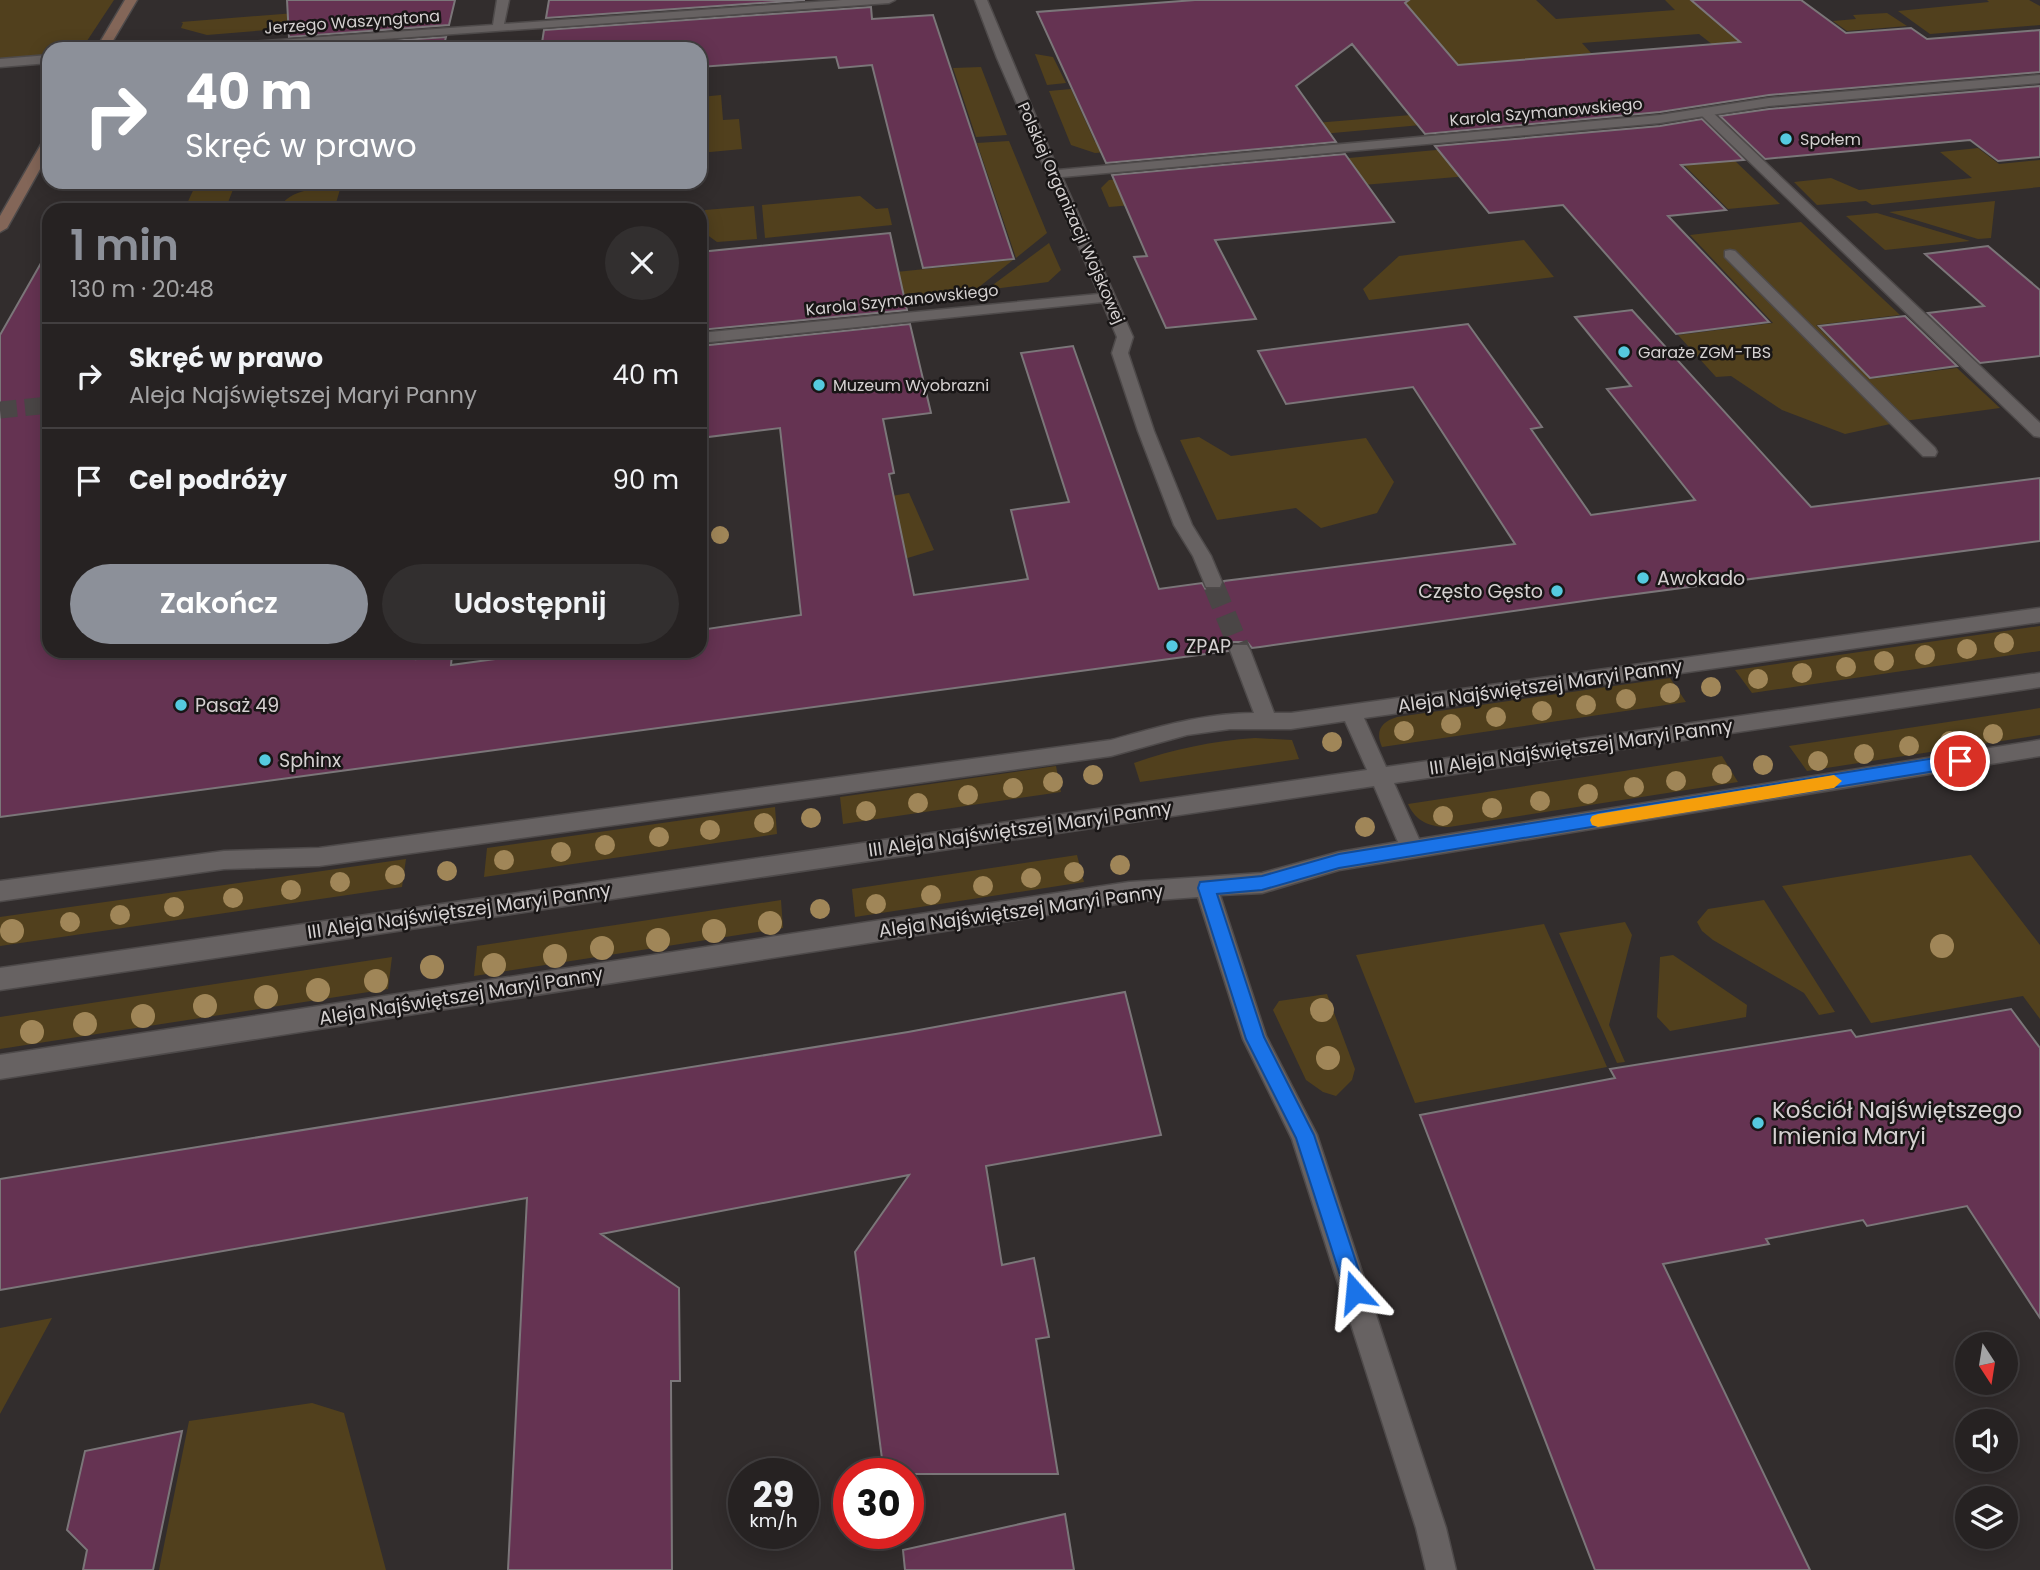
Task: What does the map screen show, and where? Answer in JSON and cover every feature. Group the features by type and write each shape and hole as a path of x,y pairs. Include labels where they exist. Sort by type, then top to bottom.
{"street":[{"path":"106,42 131,0"},
{"path":"498,28 503,0"},
{"name":"Jerzego Waszyngtona","path":"296,42 889,0"},
{"name":"Polskiej Organizacji Wojskowej","path":"981,0 1003,58 1125,337 1120,353 1146,431 1182,524 1202,556 1213,582"},
{"path":"0,63 42,60"},
{"name":"Karola Szymanowskiego","path":"1054,174 1660,119 1769,102 2040,79"},
{"path":"1705,112 2040,432"},
{"path":"0,228 42,153"},
{"path":"1730,254 1928,452"},
{"name":"Karola Szymanowskiego","path":"707,337 1108,297"},
{"name":"Aleja Najświętszej Maryi Panny","path":"0,891 224,859 319,857 1111,748 1187,727 1230,721 1291,721 1352,713 2040,615"},
{"path":"1240,650 1267,721"},
{"name":"III Aleja Najświętszej Maryi Panny","path":"0,979 2040,680"},
{"path":"1352,713 1413,851"},
{"name":"Aleja Najświętszej Maryi Panny","path":"0,1067 1129,892 1262,883 1339,861 2040,748"},
{"path":"1206,888 1255,1039 1304,1135 1431,1528 1441,1570"}],"shaded area":[{"path":"0,0 114,0 86,42 42,42 42,56 0,59"},
{"path":"1403,0 1536,0 1556,19 1675,10 1665,0 1691,0 1789,38 1713,45 1699,34 1582,43 1591,53 1460,67"},
{"path":"1987,0 2029,0 2040,6 2040,25 1930,34 1898,11 1989,2"},
{"path":"308,12 304,27 207,35 181,28 181,22"},
{"path":"1887,13 1907,26 1847,31 1833,21 1856,19 1853,15"},
{"path":"1035,54 1053,57 1066,83 1047,85"},
{"path":"981,67 1007,135 976,137 953,68"},
{"path":"1071,89 1095,142 1224,131 1231,142 1095,153 1071,145 1049,91"},
{"path":"721,95 723,120 739,119 742,149 707,152 707,96"},
{"path":"1435,113 1443,123 1322,134 1315,123"},
{"path":"1675,128 1710,137 1780,204 1728,209 1677,158 1109,207 1101,188 1109,180"},
{"path":"1009,141 1047,233 1016,258 977,143"},
{"path":"1978,148 1999,164 2040,160 2040,187 1872,205 1866,201 1817,205 1794,182 1831,178 1859,190 1972,178 1940,152"},
{"path":"194,189 233,189 228,203 187,203"},
{"path":"315,189 340,189 336,203 283,203 297,193"},
{"path":"860,196 876,209 888,208 892,225 765,238 762,205"},
{"path":"1995,201 1991,238 1978,239 1889,212"},
{"path":"754,206 757,239 717,242 707,235 707,210"},
{"path":"1877,213 1970,241 1885,250 1846,216"},
{"path":"1801,222 1900,315 1816,325 1870,379 1957,368 2000,408 1904,421 1845,434 1782,410 1731,376 1716,377 1678,335 1773,323 1690,235"},
{"path":"1524,240 1554,277 1369,300 1363,289 1399,256"},
{"path":"1049,243 1061,270 1048,282 986,290"},
{"path":"1013,260 974,291 707,317 707,291"},
{"path":"1199,437 1231,456 1366,438 1394,482 1377,513 1321,528 1296,508 1217,520 1180,440"},
{"path":"909,493 934,550 901,560 886,497"},
{"path":"2040,626 2040,651 1752,693 1735,670"},
{"path":"1670,678 1686,702 1382,747 1380,741 1379,732 1383,724 1397,717"},
{"path":"2040,708 2040,735 1807,771 1789,746"},
{"path":"1255,738 1292,740 1299,759 1140,782 1134,763 1193,746"},
{"path":"1722,756 1738,782 1449,827 1424,822 1408,804"},
{"path":"1056,766 1061,792 843,824 840,797"},
{"path":"775,807 777,834 484,877 487,848"},
{"path":"1077,855 1084,882 855,917 852,889"},
{"path":"1971,855 2040,945 2040,1019 2023,996 1871,1023 1782,886"},
{"path":"406,859 402,887 0,946 0,917"},
{"path":"781,900 783,928 474,976 477,946"},
{"path":"1764,900 1835,1012 1819,1015 1804,993 1713,940 1702,931 1697,922 1708,909"},
{"path":"1625,922 1632,935 1609,1025 1625,1062 1617,1063 1559,933"},
{"path":"1544,924 1607,1067 1415,1103 1356,955"},
{"path":"1673,955 1747,1005 1746,1017 1670,1031 1657,1017 1660,957"},
{"path":"392,957 388,989 0,1049 0,1017"},
{"path":"1327,994 1355,1069 1352,1080 1336,1096 1323,1092 1306,1080 1273,1010 1279,1001"},
{"path":"52,1318 0,1414 0,1328"},
{"path":"312,1403 344,1413 386,1570 159,1570 189,1421"}],"building":[{"path":"287,0 455,0 449,25 289,37"},
{"path":"549,0 805,0 546,18"},
{"path":"1195,0 1409,0 1405,3 1458,65 1740,42 1691,0 1801,0 1846,33 1911,28 1927,39 2040,30 2040,72 1769,95 1660,112 1425,134 1352,44 1296,86 1336,142 1106,163 1037,12"},
{"path":"871,7 872,19 933,15 1014,259 923,268 872,65 839,68 836,57 707,66 707,42 542,42 544,30"},
{"path":"446,37 445,42 375,42"},
{"path":"2040,86 2040,157 1998,161 1970,140 1765,159 1720,116 1769,109"},
{"path":"1702,119 1744,160 1681,165 1726,210 1668,216 1769,322 1676,334 1563,205 1489,213 1435,146 1660,126"},
{"path":"1345,154 1394,222 1215,240 1256,319 1166,328 1134,257 1147,256 1112,175"},
{"path":"890,233 907,310 707,329 707,251"},
{"path":"1988,246 2040,290 2040,356 1980,363 1928,313 1984,306 1925,254"},
{"path":"42,261 42,658 452,658 451,665 502,658 707,658 707,629 801,615 780,428 707,437 707,345 910,324 931,413 883,419 894,473 889,474 914,595 1028,579 1011,510 1069,502 1021,353 1073,346 1159,589 1202,583 1206,590 1220,590 1224,581 1515,544 1413,387 1286,404 1258,351 1468,324 1542,427 1531,429 1591,515 1695,500 1607,389 1631,386 1575,317 1632,310 1811,507 2040,478 2040,541 1260,647 1252,648 1247,642 1233,642 1228,651 0,817 0,335"},
{"path":"1905,316 1957,366 1870,378 1819,326"},
{"path":"1125,992 1161,1135 986,1166 1002,1265 1034,1258 1049,1337 1036,1339 1058,1474 924,1474 924,1458 882,1458 855,1252 909,1175 601,1234 679,1288 680,1381 671,1381 672,1570 508,1570 527,1198 0,1290 0,1179 908,1032"},
{"path":"2011,1009 2040,1048 2040,1318 1967,1206 1867,1226 1863,1220 1766,1239 1769,1244 1663,1264 1810,1570 1595,1570 1420,1115 1615,1078 1610,1069 1851,1030 1856,1037"},
{"path":"182,1431 153,1570 83,1570 87,1550 67,1530 85,1451"},
{"path":"1065,1514 1074,1570 905,1570 903,1550 924,1549 924,1545"}],"tunnel":[{"path":"0,410 42,406"},
{"path":"1213,582 1215,587"},
{"path":"1214,586 1240,650"}],"slow traffic":[{"path":"1598,820 1834,781"}],"place":[{"name":"Społem","path":"1786,139"},
{"name":"Garaże ZGM-TBS","path":"1624,352"},
{"name":"Muzeum Wyobrazni","path":"819,385"},
{"name":"Awokado","path":"1643,578"},
{"name":"Często Gęsto","path":"1557,591"},
{"name":"ZPAP","path":"1172,646"},
{"name":"Pasaż 49","path":"181,705"},
{"name":"Sphinx","path":"265,760"},
{"name":"Kościół Najświętszego Imienia Maryi","path":"1758,1123"}],"route":[{"path":"1355,1292 1304,1135 1255,1039 1206,888 1262,883 1339,861 1960,761"}]}
